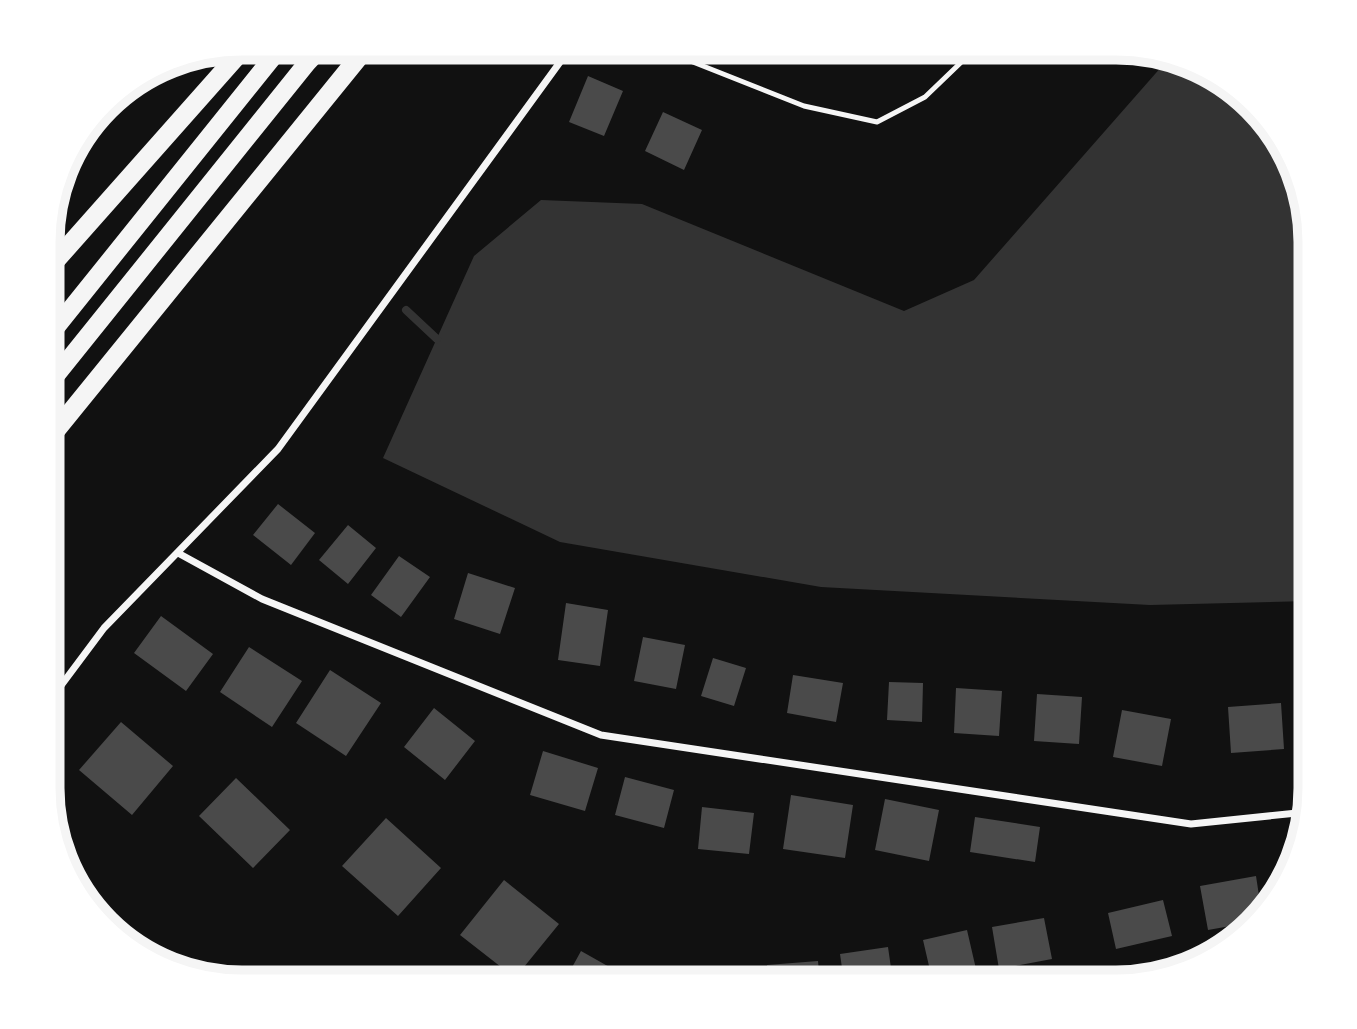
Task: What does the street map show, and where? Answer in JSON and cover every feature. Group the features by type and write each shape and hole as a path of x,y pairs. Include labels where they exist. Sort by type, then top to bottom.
{"highway":[{"path":"60,256 233,60"},
{"path":"60,425 356,60"}],"main road":[{"path":"60,322 271,60"},
{"path":"60,370 310,60"}],"street":[{"path":"60,688 104,628 278,449 562,60"},
{"path":"178,553 262,599 601,735 1191,824 1295,813"}],"lane":[{"path":"688,60 804,106 877,122 925,97 963,60"}],"shaded area":[{"path":"1162,66 1196,78 1236,105 1267,140 1279,161 1288,183 1296,218 1297,601 1150,605 821,587 560,542 383,458 474,256 541,200 642,204 904,311 974,280"}],"building":[{"path":"588,76 623,91 604,136 569,122"},
{"path":"663,112 702,130 684,170 645,151"},
{"path":"278,504 315,533 291,565 253,535"},
{"path":"348,525 376,548 348,584 319,560"},
{"path":"399,556 430,577 401,617 371,595"},
{"path":"468,573 515,588 500,634 454,619"},
{"path":"566,603 608,610 600,666 558,660"},
{"path":"161,616 213,654 186,691 134,653"},
{"path":"643,637 685,645 676,689 634,681"},
{"path":"249,647 302,681 272,727 220,692"},
{"path":"713,658 746,668 734,706 701,696"},
{"path":"330,670 381,703 346,756 296,723"},
{"path":"793,675 843,683 836,722 787,713"},
{"path":"889,682 923,683 922,722 887,720"},
{"path":"956,688 1002,691 999,736 954,733"},
{"path":"1037,694 1082,697 1079,744 1034,741"},
{"path":"1281,703 1284,749 1231,753 1228,707"},
{"path":"434,708 475,741 445,780 404,747"},
{"path":"1122,710 1171,719 1162,766 1113,757"},
{"path":"121,722 173,766 132,815 79,770"},
{"path":"543,751 598,768 585,811 530,795"},
{"path":"625,777 674,790 664,828 615,815"},
{"path":"236,778 290,830 253,868 199,816"},
{"path":"791,795 853,805 845,858 783,849"},
{"path":"885,799 939,810 929,861 875,850"},
{"path":"702,807 754,813 749,854 698,849"},
{"path":"975,817 1040,827 1035,862 970,852"},
{"path":"386,818 441,868 398,916 342,866"},
{"path":"1256,876 1259,899 1233,926 1208,930 1200,886"},
{"path":"504,880 559,924 522,969 504,969 460,935"},
{"path":"1163,900 1172,936 1116,949 1108,913"},
{"path":"1044,918 1052,959 999,969 992,927"},
{"path":"967,930 976,969 930,970 923,940"},
{"path":"888,947 891,970 842,970 840,954"},
{"path":"581,951 614,969 571,969"},
{"path":"818,961 819,970 768,970 767,965"}],"waterway":[{"path":"406,310 437,339"}]}
